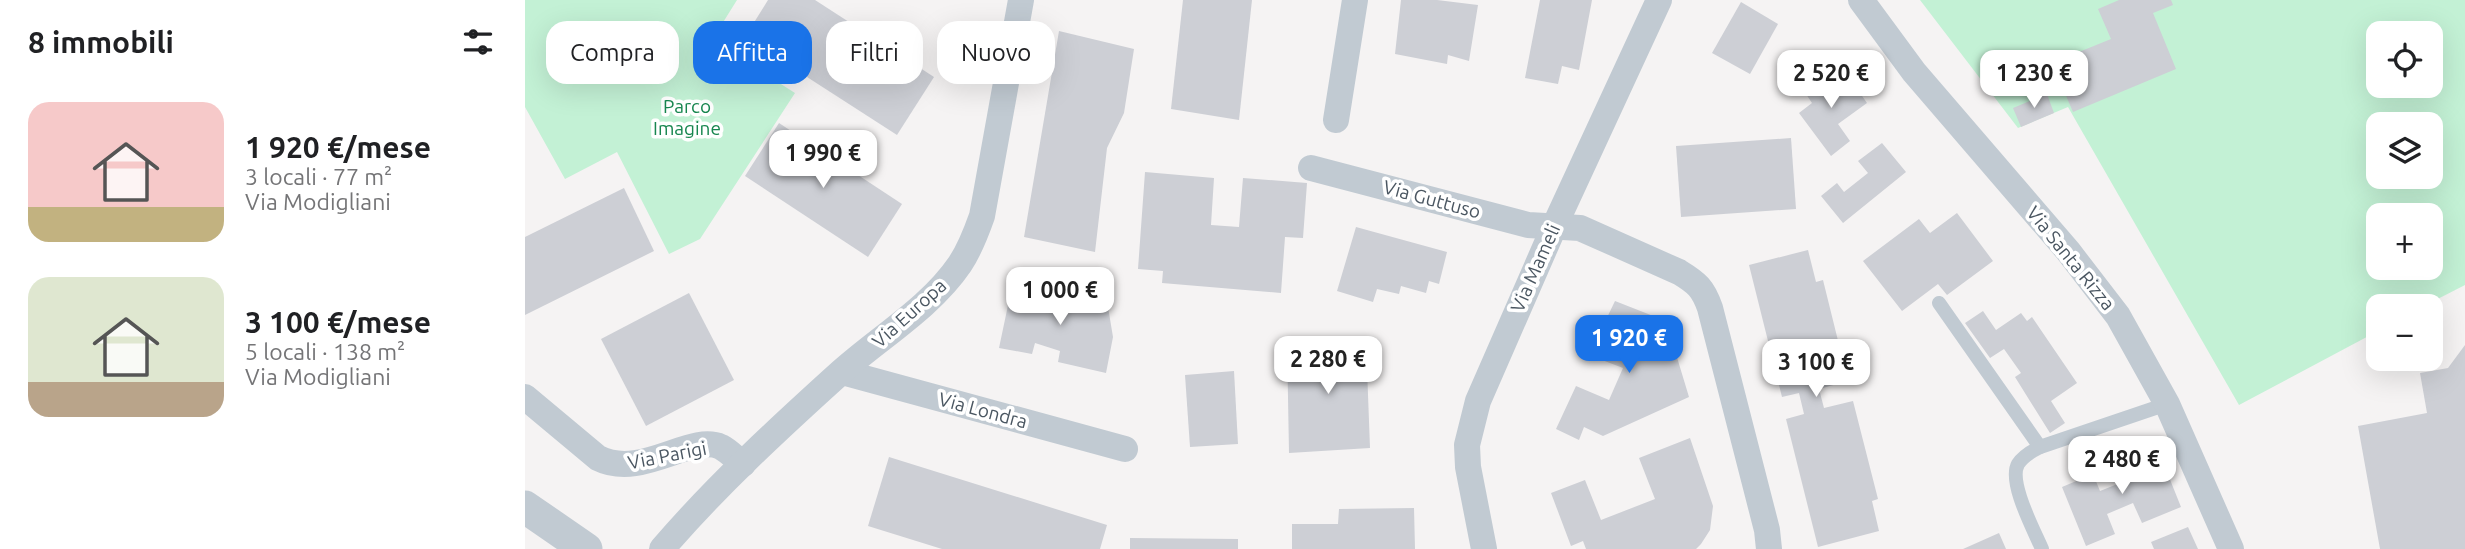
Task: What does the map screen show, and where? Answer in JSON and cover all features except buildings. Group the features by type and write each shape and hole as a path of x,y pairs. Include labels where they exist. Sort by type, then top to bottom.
{"street":[{"name":"Via Europa","path":"662,549 743,464 842,372 932,296 961,263 982,216 1021,0"},
{"path":"1336,120 1355,0"},
{"name":"Via Mameli","path":"1484,549 1468,467 1467,445 1471,425 1488,375 1659,0"},
{"name":"Via Santa Rizza","path":"1861,0 1914,72 2095,284 2118,316 2167,404 2231,549"},
{"name":"Via Guttuso","path":"1311,167 1528,225 1580,228 1679,272 1704,291 1767,530 1769,549"},
{"name":"Via Londra","path":"842,372 1125,449"},
{"name":"Via Parigi","path":"525,397 598,458 608,463 622,466 641,463 713,445 722,447 743,464"},
{"path":"525,507 586,549"}],"lane":[{"path":"1938,303 2040,447"},
{"path":"2042,549 2019,493 2015,475 2018,464 2040,447 2167,404"}],"green space":[{"name":"Parco Imagine","path":"525,0 737,0 724,21 693,21 693,84 781,84 795,93 700,239 669,254 617,152 565,179 525,107"},
{"path":"1920,0 2465,0 2465,285 2443,296 2443,294 2366,294 2366,337 2239,405 2068,107 2018,128"}]}
